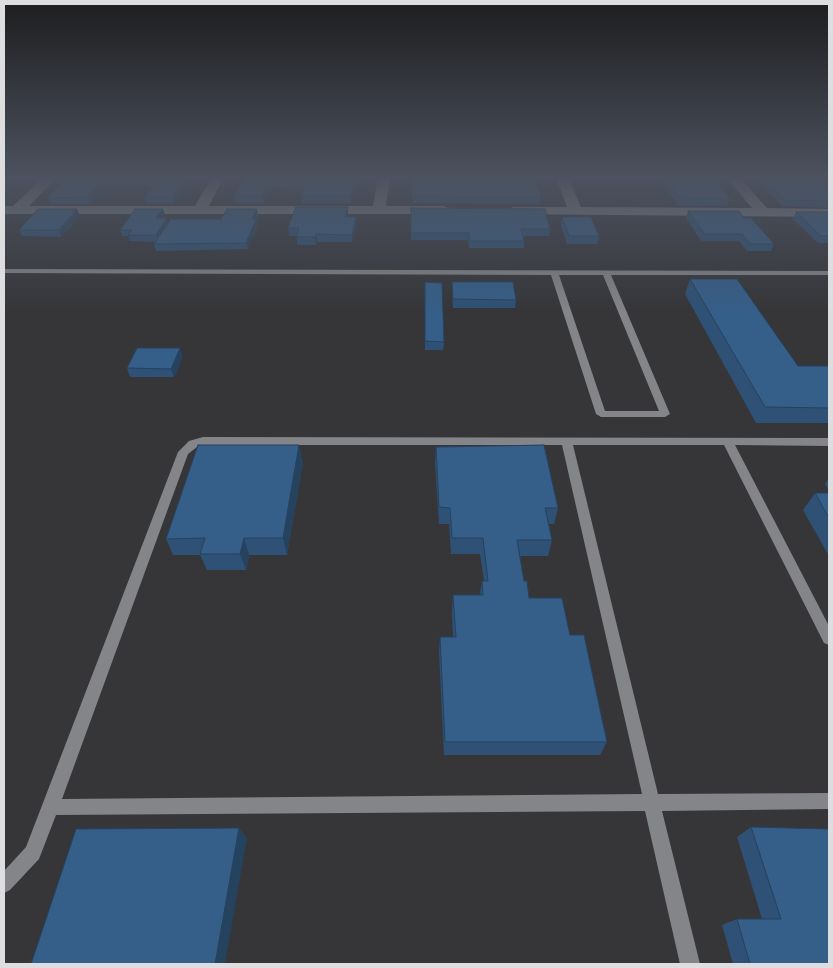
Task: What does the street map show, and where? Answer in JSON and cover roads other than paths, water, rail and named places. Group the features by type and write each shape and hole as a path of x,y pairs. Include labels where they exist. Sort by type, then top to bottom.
{"lane":[{"path":"4,271 825,273 829,282"},
{"path":"554,272 601,414 665,414 606,272"},
{"path":"4,884 34,853 183,452 192,444 203,441 829,442"},
{"path":"567,442 690,964"},
{"path":"728,442 829,639"},
{"path":"51,806 829,802"}]}
